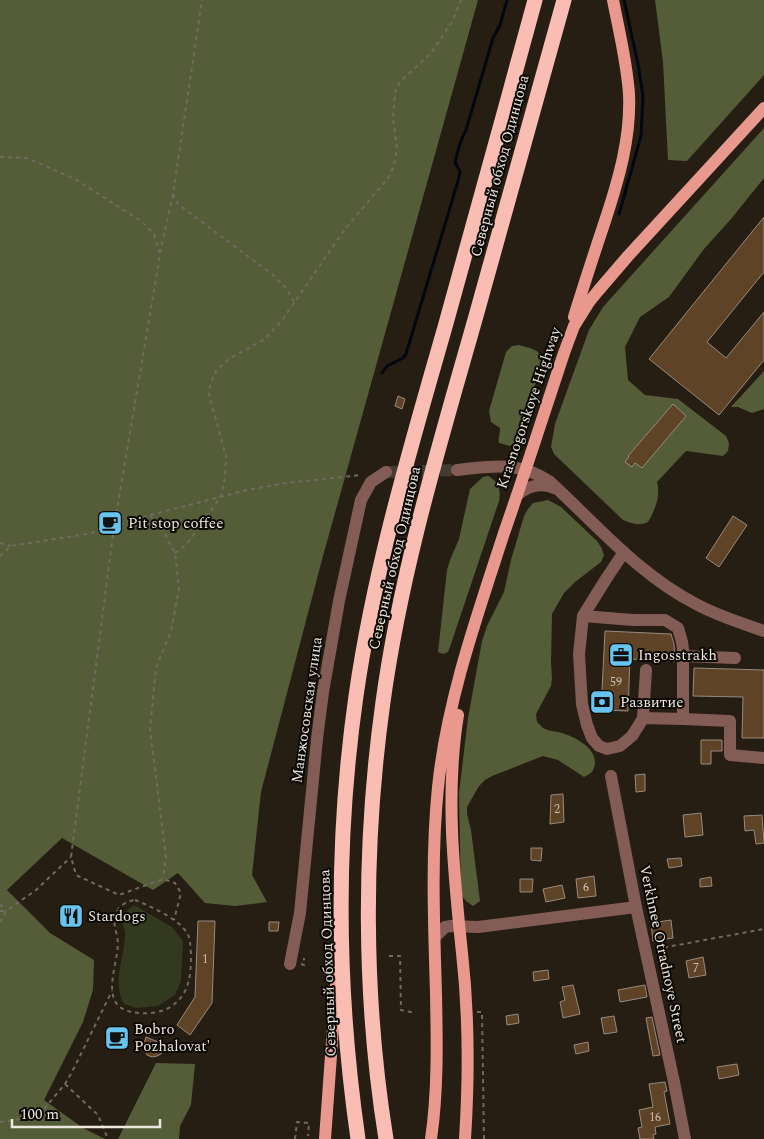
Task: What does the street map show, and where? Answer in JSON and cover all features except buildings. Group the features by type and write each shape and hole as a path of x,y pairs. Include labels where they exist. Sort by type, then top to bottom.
{"highway":[{"name":"Северный обход Одинцова","path":"358,1139 347,1052 341,922 342,852 350,742 356,697 380,566 535,0"},
{"name":"Северный обход Одинцова","path":"386,1139 374,1050 369,922 371,833 384,692 398,614 417,531 564,0"}],"main road":[{"path":"564,353 615,188 627,136 627,81 613,0"},
{"name":"Krasnogorskoye Highway","path":"481,605 574,326 602,285 764,108"},
{"path":"465,1139 468,1068 467,1031 453,855 454,755 462,691 481,605"},
{"path":"430,1139 435,1103 437,1066 434,855 438,787 449,721 481,605"},
{"path":"325,1139 341,922"}],"street":[{"path":"456,470 507,466 538,474 549,481 624,552 671,590 727,619 764,630"},
{"name":"Манжосовская улица","path":"290,964 300,913 318,730 339,601 361,500 371,482 386,472"},
{"path":"517,495 525,488 541,485 548,485 563,494"},
{"path":"624,552 583,616 579,654 582,704 592,738 599,746 607,749 620,746 632,736 643,718 646,670"},
{"path":"583,616 633,620 665,620 678,628 683,656 683,719"},
{"path":"683,656 735,658"},
{"path":"643,718 730,721 730,754 764,758"},
{"name":"Verkhnee Otradnoye Street","path":"611,776 636,907 685,1139"},
{"path":"435,937 445,927 478,926 636,907"}],"path":[{"path":"174,920 181,893 175,883 163,880 119,894 76,875 71,857 114,527 160,255 173,194 202,0"},
{"path":"176,553 187,544 221,496 225,477 226,456 209,395 210,385 216,371 229,359 263,340 281,322 345,229 388,178 394,166 397,149 393,118 396,87 434,49 453,20 461,0"},
{"path":"0,157 28,158 75,179 141,221 154,234 160,255"},
{"path":"173,194 178,204 273,275 286,288 294,302"},
{"path":"0,543 11,546 87,534 247,490 367,474"},
{"path":"150,516 165,534 176,553 179,589 171,631 156,668 150,729 166,857 163,880"},
{"path":"0,556 11,546"},
{"path":"0,922 6,911 36,890 71,857"},
{"path":"0,1122 38,1116 72,1072 112,991 118,944 114,920 115,914 121,906 128,901 135,900 174,920 184,928 190,939 191,971 188,986 180,1000 171,1008 144,1014 130,1013 115,1004 112,991"},
{"path":"0,904 6,911"},
{"path":"0,911 6,911"},
{"path":"646,950 764,929"},
{"path":"389,956 400,956 401,1010 415,1013"},
{"path":"482,1012 484,1139"},
{"path":"64,1084 98,1115 108,1139"},
{"path":"295,1139 296,1122 309,1123 308,1136"}],"green space":[{"path":"0,0 478,0 323,556 261,792 252,875 267,902 235,906 205,903 178,873 153,890 62,838 7,890 50,933 94,960 93,990 83,1022 44,1100 83,1128 105,1139 0,1139"},
{"path":"655,0 764,0 764,75 687,161 668,160 663,62"},
{"path":"764,128 764,178 704,249 669,297 640,317 625,347 628,380 645,395 678,399 726,436 729,443 728,451 723,456 686,451 657,482 657,503 648,522 630,523 623,520 554,454 551,447 555,424 589,330 603,307"},
{"path":"519,345 536,350 541,356 542,365 515,442 510,446 499,443 500,428 491,422 489,411 506,352 512,346"},
{"path":"764,371 764,409 752,413 738,407 731,407"},
{"path":"488,476 498,486 500,493 499,501 450,647 448,652 443,654 438,652 447,570 459,539 470,489 483,477"},
{"path":"548,500 561,507 597,541 604,555 601,562 564,593 552,614 551,686 536,714 537,722 545,729 563,733 587,746 594,756 595,765 589,775 584,777 558,760 543,756 492,776 479,786 467,807 480,901 473,906 461,895 459,793 468,718 482,641 487,626 504,592 524,516 533,503"},
{"path":"134,905 172,927 183,941 181,981 175,995 158,1006 137,1008 124,1004 119,988 125,934 120,917"},
{"path":"156,1063 195,1064 191,1105 180,1126 179,1139 118,1139"}],"waterway":[{"path":"382,373 387,366 403,358 406,354 458,181 460,172 455,162 458,150 466,130 493,38 500,25 507,0"},
{"path":"619,214 641,136 643,96 624,0"}],"tunnel":[{"path":"386,472 457,470"}],"place":[{"name":"Pit stop coffee","path":"110,523"},
{"name":"Ingosstrakh","path":"621,655"},
{"name":"Развитие","path":"602,702"},
{"name":"Stardogs","path":"71,916"},
{"name":"Bobro Pozhalovat'","path":"117,1038"}]}
